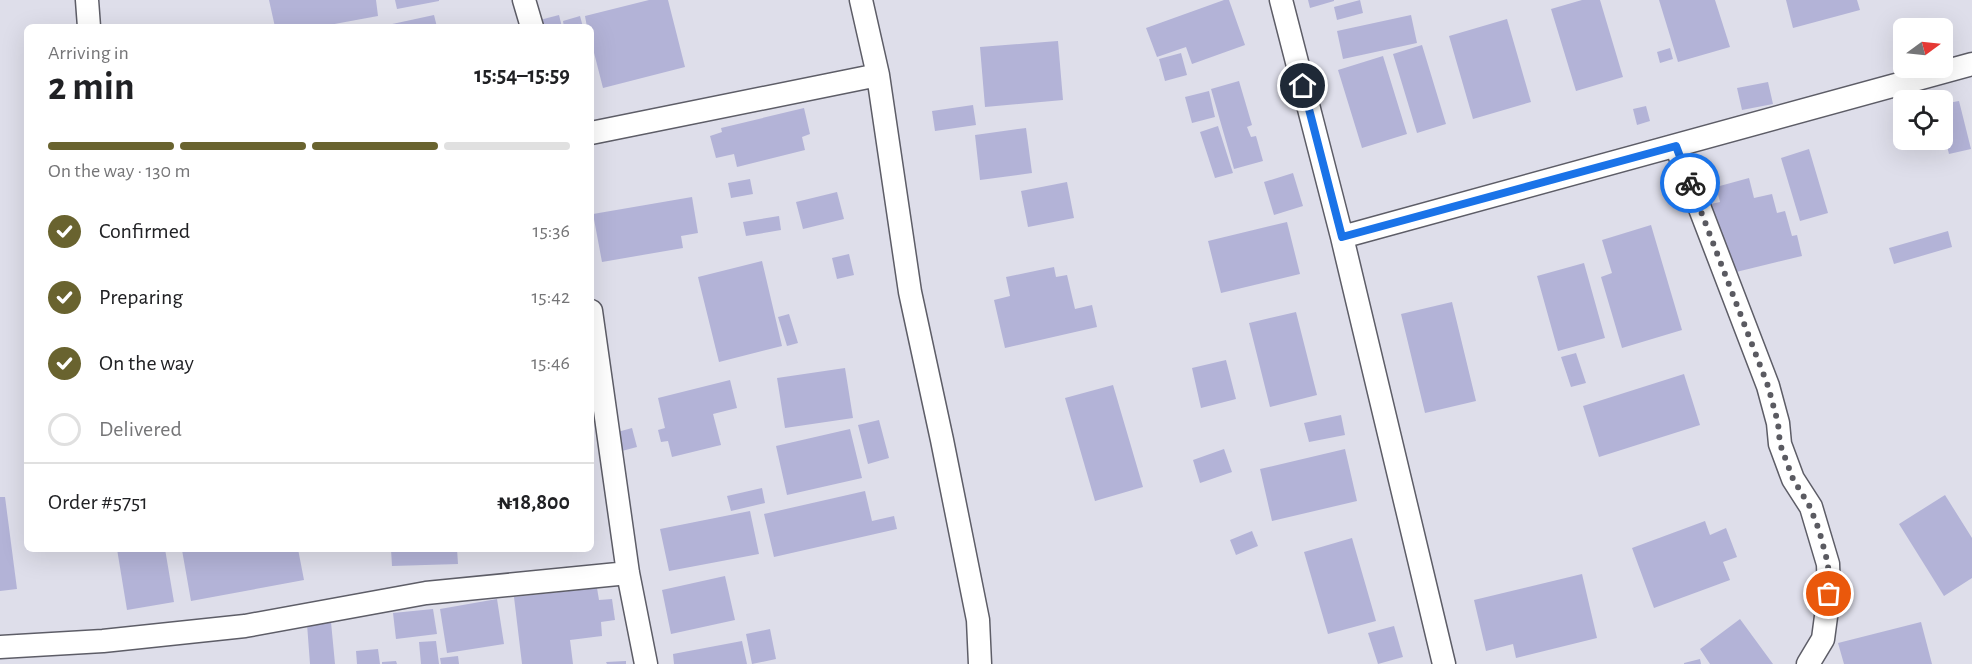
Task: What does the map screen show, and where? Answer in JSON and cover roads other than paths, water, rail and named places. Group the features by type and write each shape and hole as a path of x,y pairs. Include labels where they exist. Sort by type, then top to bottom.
{"street":[{"path":"87,0 89,24"},
{"path":"524,0 531,24"},
{"path":"861,0 878,75 910,292 978,620 980,664"},
{"path":"1281,0 1342,237 1444,664"},
{"path":"1342,237 1972,64"},
{"path":"594,132 878,75"},
{"path":"1676,146 1768,386 1778,423 1780,444 1793,479 1810,507 1828,564 1829,594 1823,639 1808,664"},
{"path":"594,332 628,573 645,664"},
{"path":"0,647 103,641 245,626 426,593 628,573"}]}
